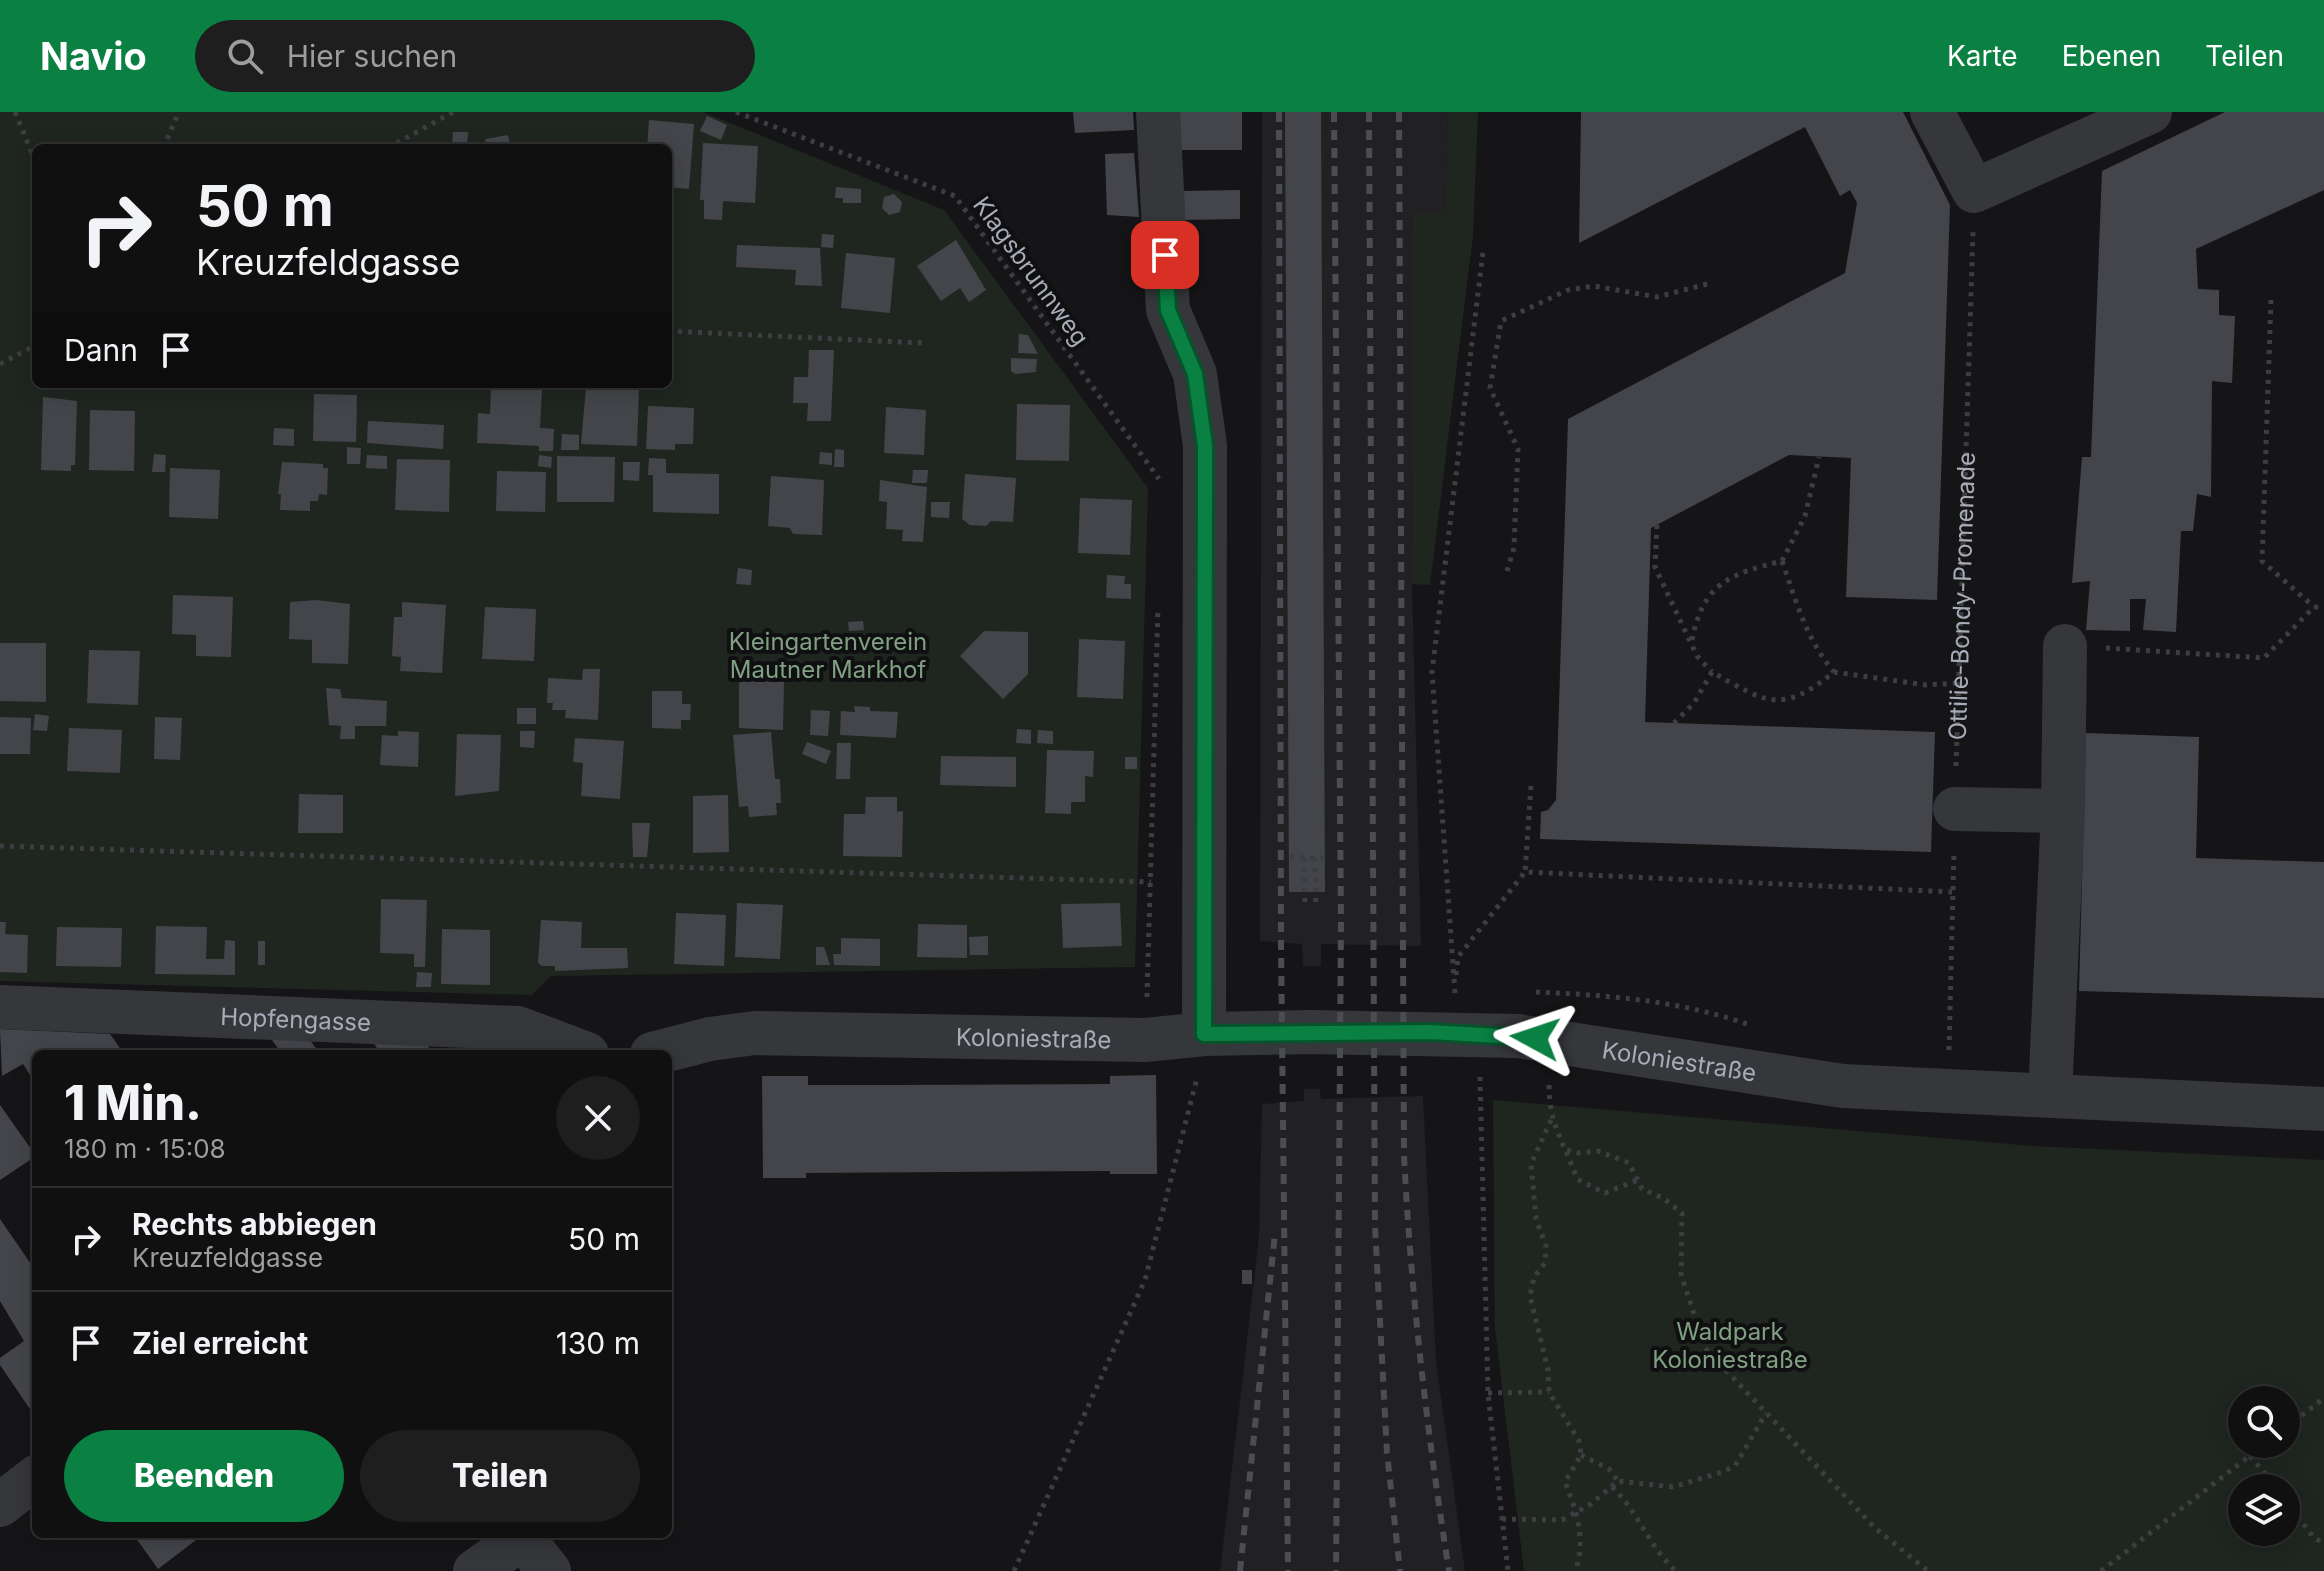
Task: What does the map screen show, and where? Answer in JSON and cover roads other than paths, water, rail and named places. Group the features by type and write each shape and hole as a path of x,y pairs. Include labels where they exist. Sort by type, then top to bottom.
{"street":[{"path":"1158,112 1168,310 1195,374 1205,446 1204,1034"},
{"path":"1932,112 1974,191 2150,112"},
{"path":"2050,1095 2063,811 2065,646"},
{"path":"1955,809 2063,811"},
{"name":"Hopfengasse","path":"0,1007 518,1028 576,1050"},
{"name":"Koloniestraße","path":"667,1050 710,1039 755,1033 1145,1040 1204,1034 1459,1033 1552,1040 1599,1051 1843,1086 2324,1109"},
{"path":"0,1505 32,1480"},
{"path":"475,1571 533,1548"}],"railway":[{"path":"1279,112 1281,942 1288,1571"},
{"path":"1334,112 1341,922 1336,1571"},
{"path":"1369,112 1375,1226 1387,1453 1400,1571"},
{"path":"1399,112 1404,1155 1421,1363 1449,1571"},
{"path":"1240,1571 1275,1233"}],"park label":[{"name":"Kleingartenverein Mautner Markhof","path":"828,655"},
{"name":"Waldpark Koloniestraße","path":"1730,1345"}]}
